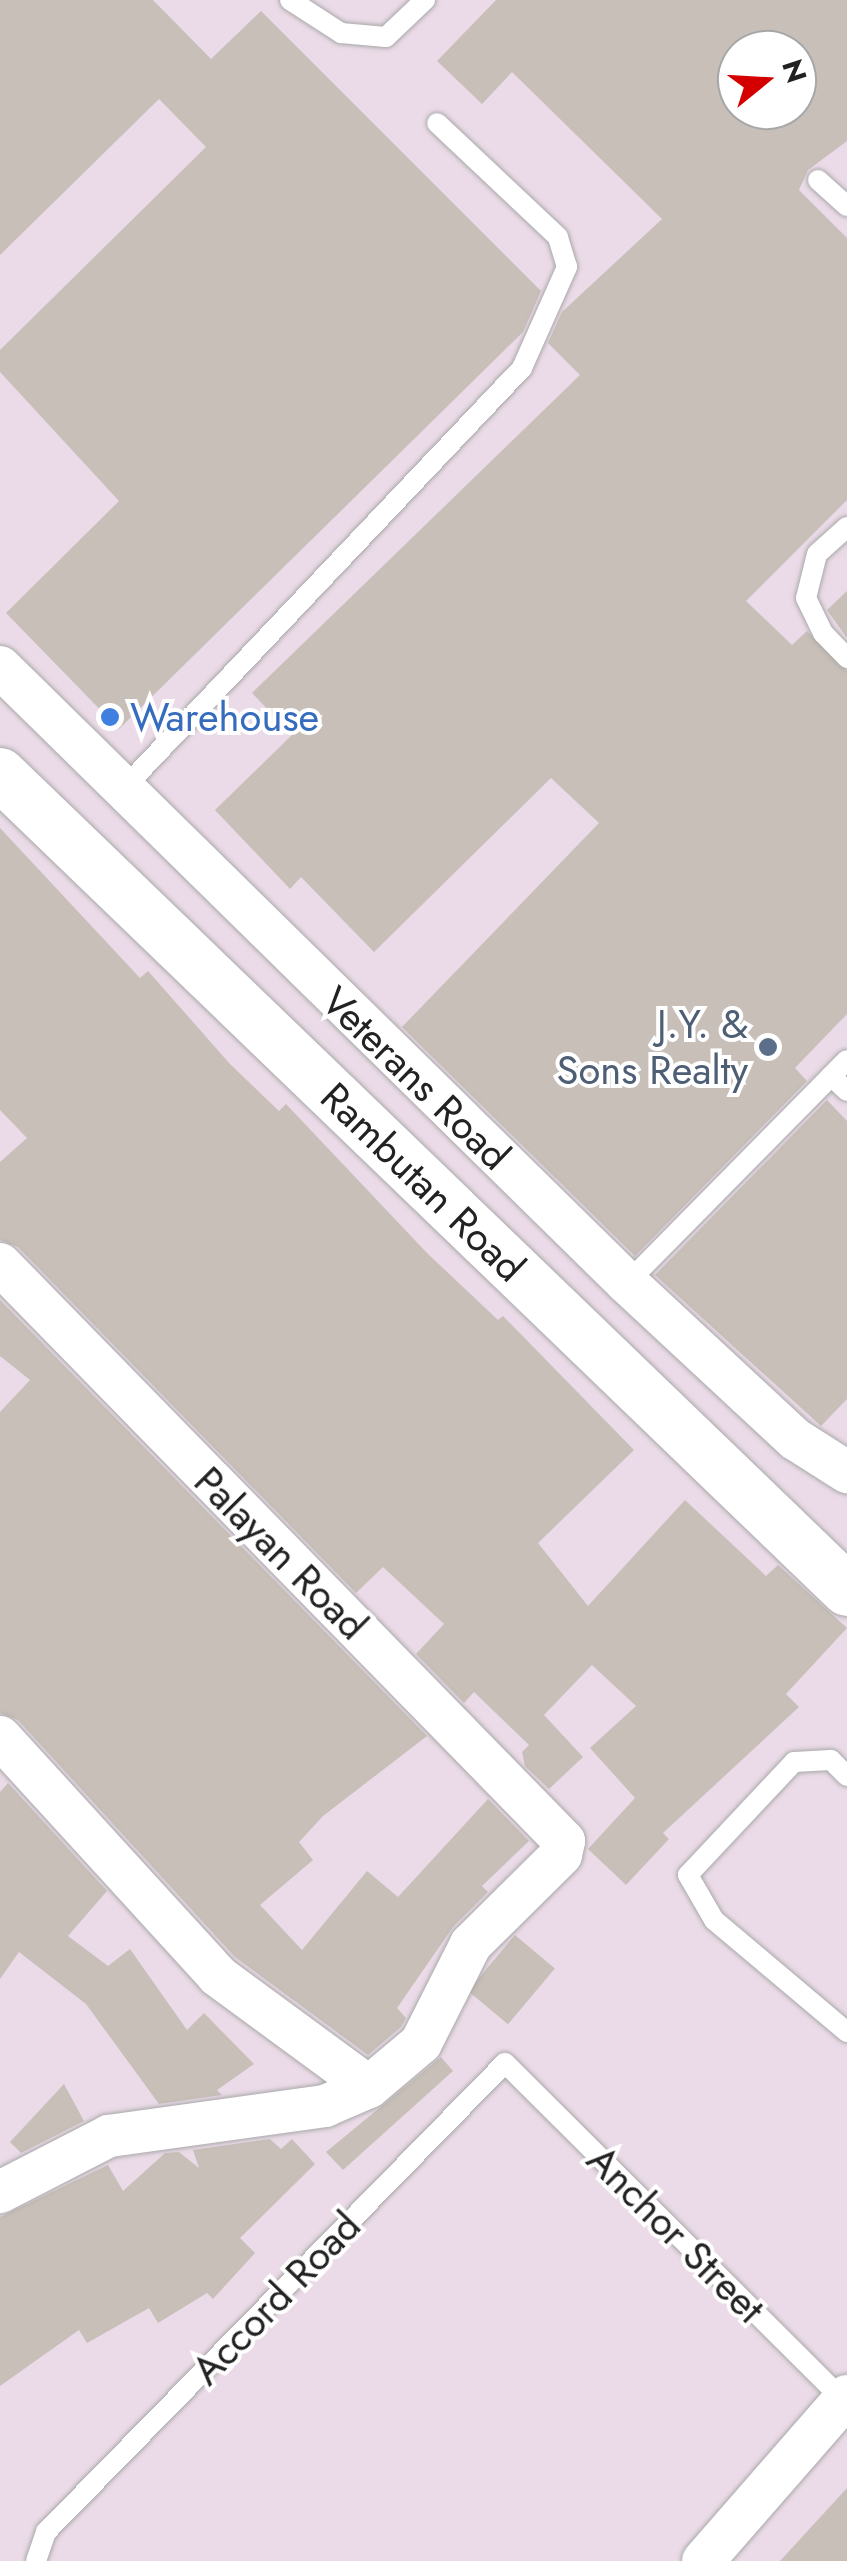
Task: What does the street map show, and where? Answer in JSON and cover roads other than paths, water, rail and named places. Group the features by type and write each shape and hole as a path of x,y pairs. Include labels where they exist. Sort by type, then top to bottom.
{"street":[{"name":"Veterans Road","path":"0,667 627,1283 795,1439 847,1472"},
{"name":"Rambutan Road","path":"0,774 847,1590"},
{"name":"Palayan Road","path":"0,1264 564,1841 562,1855 471,1944 420,2043 369,2088"},
{"path":"0,1737 218,1976 369,2088"},
{"path":"0,2192 109,2136 325,2106 369,2088"},
{"path":"702,2561 846,2400"}],"lane":[{"path":"290,0 341,32 386,37 425,0"},
{"path":"125,788 522,368 568,267 558,238 437,123"},
{"path":"818,180 847,206"},
{"path":"847,527 817,554 806,598 847,658"},
{"path":"627,1283 847,1060"},
{"path":"831,1076 847,1091"},
{"path":"847,1776 832,1760 794,1762 688,1875 714,1920 847,2032"},
{"name":"Anchor Street","path":"505,2063 846,2400"},
{"name":"Accord Road","path":"36,2561 46,2532 505,2063"}],"place":[{"name":"Warehouse","path":"110,717"},
{"name":"J.Y. & Sons Realty","path":"768,1047"}]}
